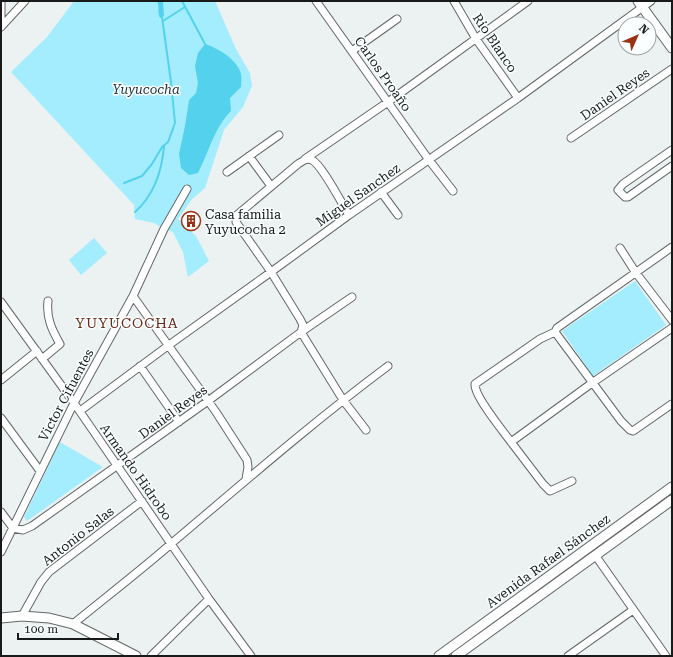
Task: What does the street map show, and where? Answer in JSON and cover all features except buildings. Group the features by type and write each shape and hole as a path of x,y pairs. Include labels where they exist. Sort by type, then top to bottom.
{"street":[{"path":"1,1 1,27"},
{"path":"1,27 25,1"},
{"name":"Carlos Proaño","path":"316,1 429,160 453,191"},
{"name":"Río Blanco","path":"454,1 476,39 518,98"},
{"path":"366,430 343,400 301,332 303,325 300,319 271,272 236,222 237,215 305,159 388,102 528,1"},
{"name":"Miguel Sanchez","path":"80,411 168,345 348,215 518,98 640,4 651,1"},
{"path":"640,4 672,48"},
{"path":"352,51 397,19"},
{"name":"Daniel Reyes","path":"571,138 672,69"},
{"path":"227,172 279,135"},
{"path":"672,150 623,184 618,190 625,197 628,197 672,166"},
{"path":"249,156 271,186"},
{"path":"305,159 311,160 319,167 348,215"},
{"name":"Victor Cifuentes","path":"1,552 74,403 133,296 164,229 188,189"},
{"path":"381,192 398,215"},
{"path":"672,247 557,328 557,335 621,421 630,430 633,431 672,404"},
{"path":"620,248 636,273 672,320"},
{"path":"133,296 208,401 247,460 248,467 246,479"},
{"name":"Daniel Reyes","path":"13,528 23,530 32,526 118,466 301,332 352,297"},
{"path":"42,359 60,344 50,324 48,315 48,301"},
{"name":"Armando Hidrobo","path":"1,302 80,411 209,599 251,656"},
{"path":"511,442 592,383 672,328"},
{"path":"557,335 540,339 475,384 475,389 481,400 511,442 550,491 572,481"},
{"path":"1,380 37,351"},
{"path":"140,366 179,422"},
{"path":"73,624 172,544 246,479 343,400 388,366"},
{"path":"1,418 40,471"},
{"name":"Avenida Rafael Sánchez","path":"439,656 672,487"},
{"name":"Avenida Rafael Sánchez","path":"456,656 672,500"},
{"name":"Antonio Salas","path":"22,616 41,582 49,572 142,501"},
{"path":"1,512 13,528"},
{"path":"596,555 666,656"},
{"path":"151,656 209,599"},
{"path":"568,656 633,610"},
{"path":"1,618 22,616 49,618 73,624 136,656"}],"green space":[{"name":"Yuyucocha","path":"74,1 215,1 236,49 250,73 252,86 243,107 224,130 205,188 192,199 178,219 196,236 209,261 188,277 183,252 173,232 154,223 135,219 134,205 11,72 47,37"},
{"path":"94,238 107,253 81,275 69,260"},
{"path":"635,281 666,325 593,376 562,331"},
{"path":"60,442 103,467 27,521 24,517"}],"shaded area":[{"path":"157,1 163,1 164,16 160,18 158,5"},
{"path":"205,44 216,48 232,59 241,74 241,87 230,98 231,111 220,125 198,173 189,175 181,168 179,154 189,100 196,93 198,83 195,66 198,53"}],"waterway":[{"path":"182,1 205,44"},
{"path":"163,21 185,7"},
{"path":"124,183 142,176 152,164 162,147 168,142 175,123 162,17"},
{"path":"135,212 147,198 156,182 164,146"}],"place":[{"name":"Casa familia Yuyucocha 2","path":"191,221"}],"district":[{"name":"YUYUCOCHA","path":"127,323"}]}
